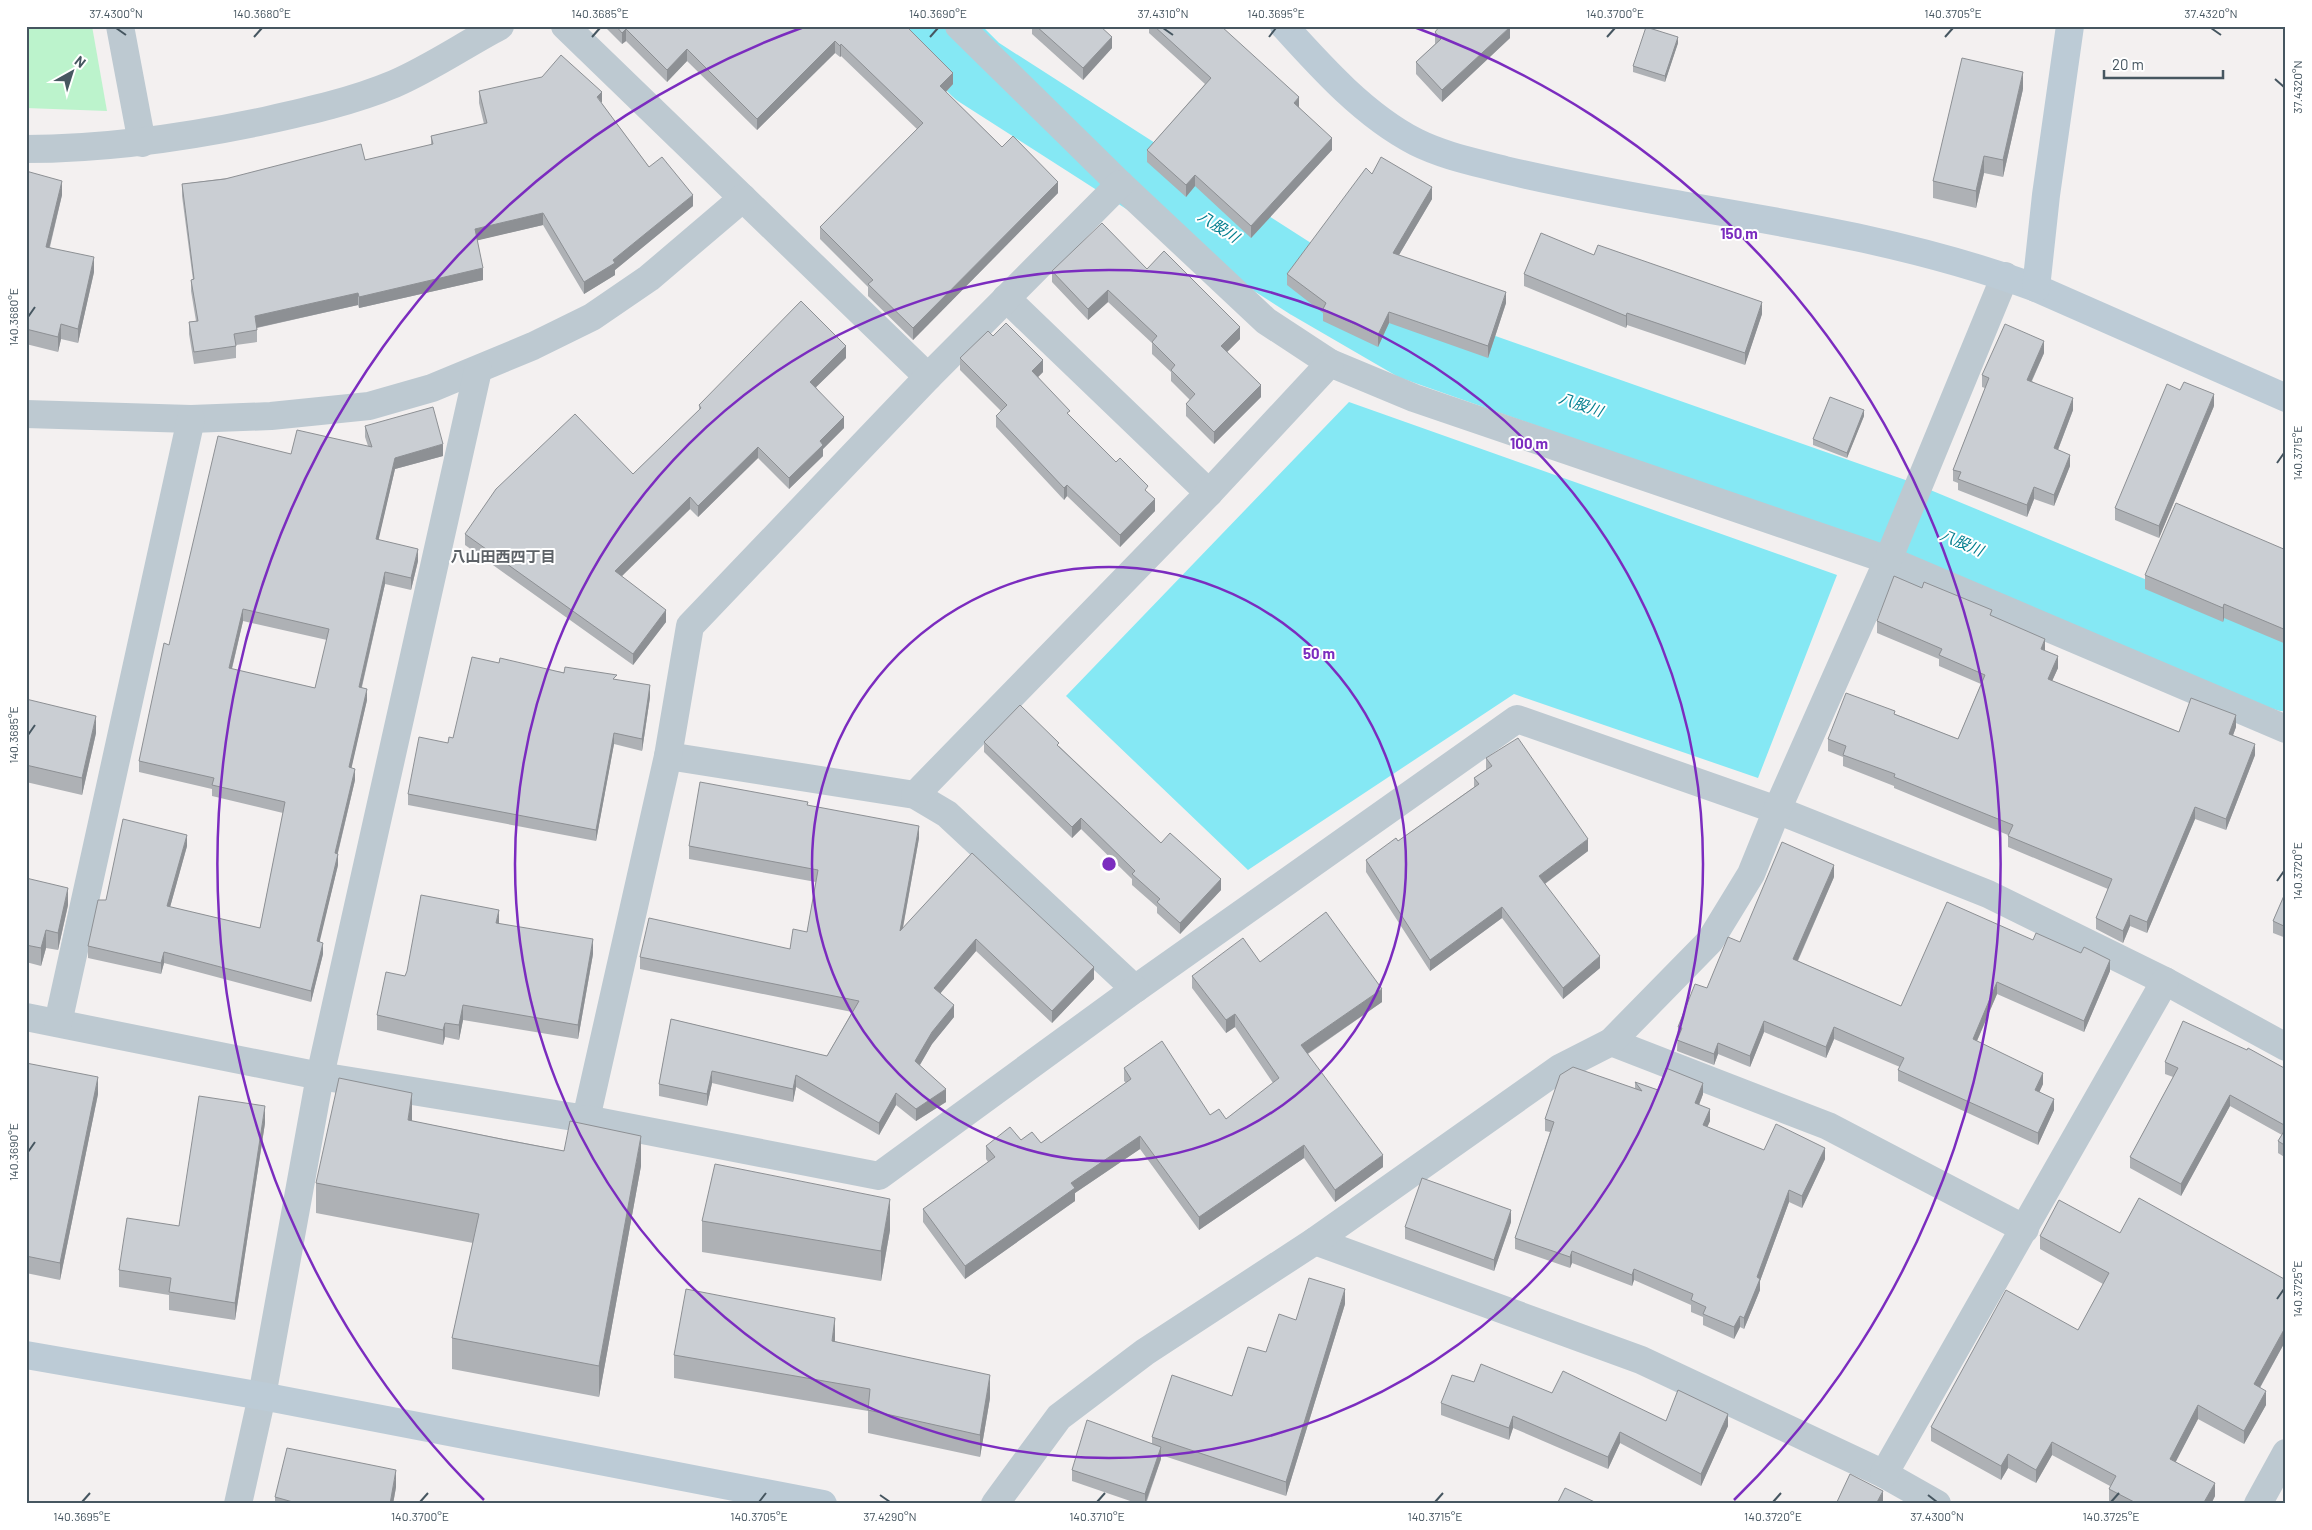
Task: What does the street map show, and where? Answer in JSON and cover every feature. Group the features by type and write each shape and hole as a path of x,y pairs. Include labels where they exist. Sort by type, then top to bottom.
{"street":[{"path":"120,26 142,143"},
{"path":"26,149 70,149 142,143 313,111 392,85 448,58 500,26"},
{"path":"565,26 928,377"},
{"path":"959,26 1120,184 1266,320 1330,363 1414,398 1888,560 2286,729"},
{"path":"1284,26 1315,61 1357,100 1414,141 1439,151 1577,187 1895,244 2005,276 2286,398"},
{"path":"2036,288 2070,26"},
{"path":"586,1119 668,756 690,626 928,377 1120,184"},
{"path":"26,414 191,419 271,416 369,406 432,388 478,370 592,317 649,278 742,198"},
{"path":"995,1504 1059,1417 1145,1352 1315,1241 1560,1068 1611,1042 1710,941 1752,874 1777,810 1888,560 2005,276"},
{"path":"1006,298 1209,493"},
{"path":"915,795 1209,493 1330,363"},
{"path":"238,1504 262,1396 320,1076 478,370"},
{"path":"58,1023 191,419"},
{"path":"26,1017 320,1076 586,1119 880,1176 1135,989 1517,720 1777,810 1988,894 2165,981 2286,1047"},
{"path":"668,756 915,795 947,814 1135,989"},
{"path":"1884,1474 2165,981"},
{"path":"1611,1042 1828,1126 2025,1229"},
{"path":"1315,1241 1641,1360 1884,1474 1936,1504"},
{"path":"26,1355 262,1396 823,1504"},
{"path":"2258,1504 2286,1453"}],"green space":[{"path":"26,26 92,26 107,111 26,108"}],"water":[{"path":"1349,402 1837,575 1758,778 1514,694 1248,870 1066,696"}],"building":[{"path":"616,26 906,26 953,73 940,86 1002,147 1013,136 1058,182 913,328 868,284 873,280 820,227 923,123 841,44 840,46 835,41 757,119 687,49 667,70 626,29 622,33"},
{"path":"1036,26 1100,26 1112,37 1083,68"},
{"path":"1154,26 1221,26 1299,97 1294,103 1332,138 1251,226 1195,175 1186,185 1147,150 1211,78"},
{"path":"1440,26 1510,27 1442,90 1416,62 1441,39 1435,32"},
{"path":"1646,27 1678,37 1665,76 1633,66"},
{"path":"561,55 602,92 597,97 649,167 662,157 693,195 613,260 615,263 584,282 543,213 475,229 483,268 359,297 358,293 255,316 257,330 234,334 236,346 194,352 189,322 198,321 191,280 194,279 182,184 225,179 361,144 365,160 433,144 431,136 487,123 479,91 542,77"},
{"path":"1962,58 2023,72 2003,160 1984,156 1976,191 1933,181"},
{"path":"1381,157 1432,187 1393,253 1506,292 1488,346 1389,312 1378,335 1323,309 1326,303 1287,274 1366,168 1372,174"},
{"path":"26,171 62,181 46,247 94,257 78,329 61,324 58,337 26,329 28,318 26,317"},
{"path":"1102,223 1147,269 1164,251 1240,327 1221,346 1261,385 1214,432 1186,404 1195,394 1171,370 1175,365 1152,342 1157,336 1108,290 1088,309 1052,271"},
{"path":"1541,233 1594,255 1598,245 1762,302 1745,353 1627,313 1626,316 1524,274"},
{"path":"801,301 846,346 810,382 844,417 820,441 823,445 789,478 758,447 698,506 690,497 615,571 666,610 633,654 465,534 496,489 575,414 633,474 701,408 699,405"},
{"path":"1006,323 1043,360 1032,371 1070,411 1067,413 1116,462 1120,458 1148,486 1145,490 1155,499 1120,535 1067,485 1064,488 996,416 1007,405 960,358 988,331 993,336"},
{"path":"2005,324 2044,341 2027,380 2073,398 2054,448 2070,455 2054,495 2034,487 2027,505 1958,479 1961,472 1953,470 1989,378 1982,375"},
{"path":"2184,382 2214,394 2159,526 2115,508 2167,384 2180,390"},
{"path":"1830,397 1864,410 1847,453 1813,439"},
{"path":"433,407 443,444 395,458 376,539 418,549 411,578 385,572 359,687 367,689 349,767 355,769 335,853 338,854 317,941 323,943 311,991 164,952 161,963 88,946 98,900 106,900 123,819 187,835 167,906 260,928 285,802 212,785 214,778 139,761 164,643 169,645 218,436 291,454 297,430 372,447 365,426","holes":["243,609 329,629 315,688 229,668"]},
{"path":"2176,503 2286,550 2286,630 2224,604 2223,608 2145,575"},
{"path":"1894,576 1922,588 1924,582 1992,610 1990,615 2045,639 2041,649 2058,656 2048,679 2179,732 2191,698 2236,715 2229,734 2255,744 2226,819 2195,807 2147,922 2130,915 2123,931 2096,918 2112,879 2008,836 2013,825 1894,777 1895,774 1843,755 1846,746 1828,739 1846,693 1895,711 1894,714 1958,739 1985,675 1939,655 1942,649 1877,621"},
{"path":"472,657 499,663 500,658 564,673 565,667 617,675 613,679 650,685 642,739 614,733 596,830 408,794 419,737 448,743 449,737 453,738"},
{"path":"26,699 96,716 82,778 26,765"},
{"path":"1020,705 1059,743 1057,745 1161,843 1170,833 1221,879 1180,923 1157,902 1160,899 1132,874 1135,871 1081,818 1072,827 984,742"},
{"path":"1518,738 1588,839 1539,876 1600,956 1563,988 1502,907 1430,960 1366,860 1396,838 1398,841 1479,784 1474,778 1492,766 1486,758"},
{"path":"700,782 808,802 807,805 919,826 900,931 972,853 1094,967 1052,1011 976,939 934,988 954,1005 932,1032 915,1061 946,1089 916,1109 896,1093 879,1123 796,1075 793,1089 712,1071 707,1094 659,1084 671,1019 827,1056 859,1001 640,957 649,918 790,949 793,929 807,932 818,870 689,846"},
{"path":"1782,842 1834,865 1793,959 1901,1006 1947,902 2033,940 2036,933 2081,953 2084,947 2110,960 2084,1021 1997,982 1973,1039 2043,1073 2035,1090 2054,1099 2038,1133 1898,1070 1904,1058 1834,1027 1826,1047 1764,1021 1750,1056 1718,1043 1714,1054 1677,1040 1682,1028 1678,1027 1695,984 1707,988 1728,937 1740,942"},
{"path":"26,878 68,888 58,933 46,930 41,948 26,945"},
{"path":"2286,891 2286,927 2273,921"},
{"path":"421,895 499,910 496,923 593,939 578,1025 463,1005 459,1025 445,1023 443,1030 377,1015 386,972 405,976 407,971"},
{"path":"1326,912 1382,989 1301,1045 1383,1155 1335,1190 1304,1145 1199,1217 1140,1136 1071,1183 1075,1188 965,1266 923,1209 995,1157 986,1146 1010,1127 1021,1140 1032,1132 1041,1143 1131,1079 1124,1068 1162,1041 1210,1115 1219,1109 1226,1119 1279,1078 1235,1014 1226,1020 1192,976 1243,938 1260,962"},
{"path":"2183,1021 2247,1050 2248,1048 2286,1069 2286,1126 2230,1095 2181,1184 2130,1157 2178,1068 2165,1062"},
{"path":"26,1063 98,1077 60,1263 26,1256"},
{"path":"1573,1067 1642,1091 1635,1082 1658,1090 1666,1068 1703,1083 1695,1103 1710,1109 1703,1125 1764,1150 1776,1124 1825,1148 1802,1196 1789,1190 1757,1277 1760,1279 1744,1318 1740,1316 1734,1327 1703,1314 1706,1307 1691,1300 1693,1294 1634,1269 1632,1275 1572,1251 1570,1257 1515,1238 1554,1122 1545,1119 1560,1075"},
{"path":"339,1078 412,1093 408,1120 506,1140 564,1151 570,1121 641,1136 599,1366 452,1338 479,1214 316,1183"},
{"path":"199,1096 265,1106 235,1303 169,1292 171,1278 119,1270 127,1218 179,1226"},
{"path":"2286,1128 2286,1146 2278,1141"},
{"path":"715,1164 890,1199 881,1251 702,1221"},
{"path":"1422,1178 1511,1210 1494,1260 1405,1227"},
{"path":"2139,1198 2286,1280 2286,1326 2254,1384 2266,1391 2244,1431 2198,1405 2170,1459 2215,1483 2203,1504 2138,1504 2109,1489 2116,1476 2052,1442 2036,1470 2008,1454 2001,1466 1931,1427 2006,1290 2078,1330 2109,1273 2040,1236 2059,1200 2120,1233"},
{"path":"1309,1278 1345,1289 1286,1482 1152,1437 1172,1375 1232,1396 1248,1347 1266,1352 1279,1314 1296,1320"},
{"path":"686,1289 835,1318 832,1341 990,1375 980,1435 868,1410 870,1389 674,1355"},
{"path":"1481,1364 1552,1393 1563,1371 1666,1421 1678,1390 1728,1414 1701,1474 1620,1432 1608,1457 1513,1416 1509,1428 1441,1403 1452,1375 1474,1382"},
{"path":"1087,1420 1161,1447 1145,1494 1072,1470"},
{"path":"287,1448 396,1470 390,1504 300,1504 275,1497"},
{"path":"1850,1474 1883,1491 1876,1504 1836,1504"},
{"path":"1565,1488 1599,1504 1557,1504"}],"waterway":[{"name":"八股川","path":"932,26 977,71 1309,284 1414,345 1898,515 2286,676"}],"district":[{"name":"八山田西四丁目","path":"503,556"}]}
